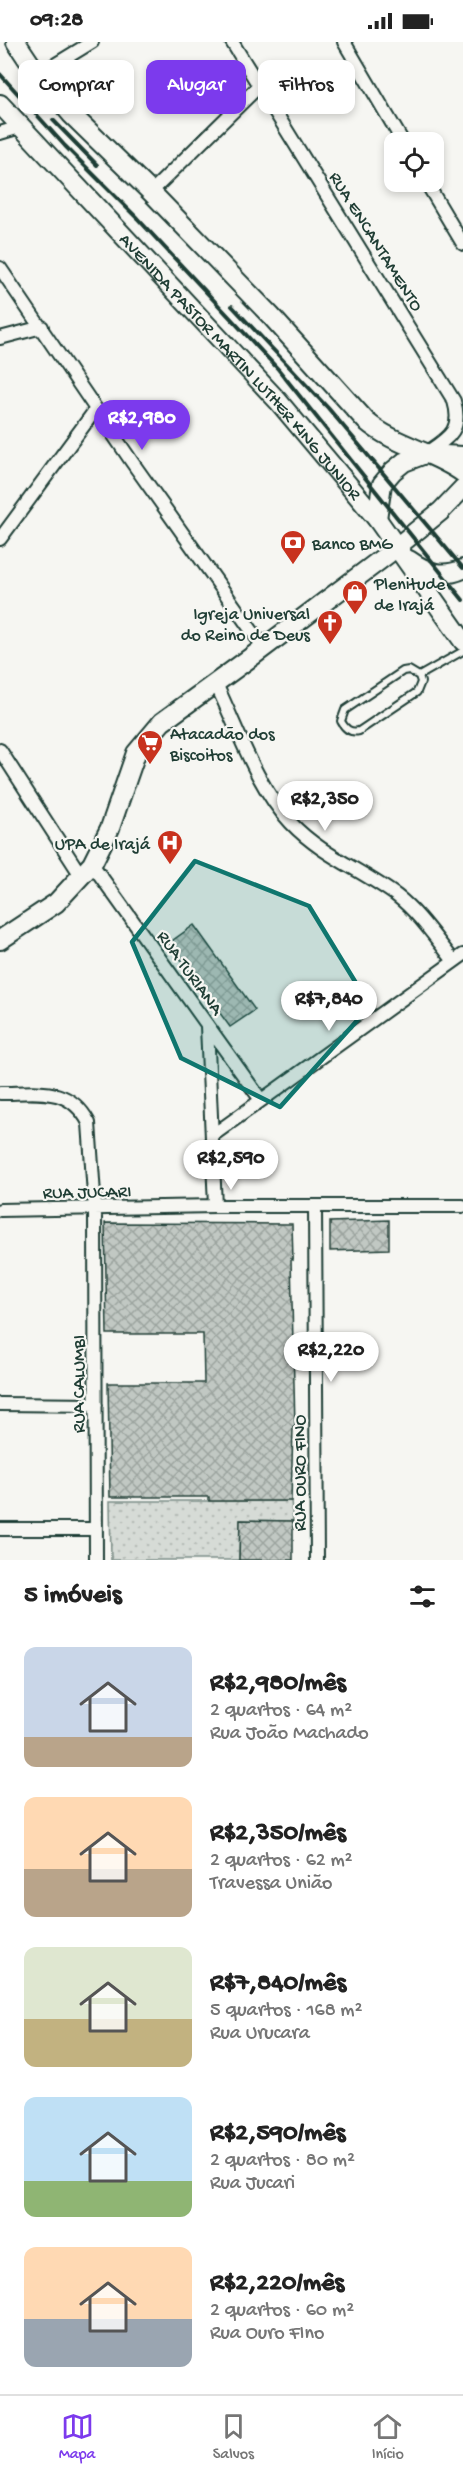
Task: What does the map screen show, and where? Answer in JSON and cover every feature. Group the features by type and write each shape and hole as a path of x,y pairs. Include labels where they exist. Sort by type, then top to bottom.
{"main road":[{"path":"16,42 28,60"},
{"name":"AVENIDA PASTOR MARTIN LUTHER KING JUNIOR","path":"0,104 237,356 377,519 463,641"},
{"path":"71,114 151,192 271,316 366,422 378,432 463,473"},
{"path":"377,519 382,484 404,462 425,454 463,456"},
{"path":"0,940 56,903 87,871 110,828 129,770 140,746 162,722 400,551 463,488"},
{"path":"400,551 422,569 440,575 463,569"}],"street":[{"path":"63,60 92,42"},
{"name":"RUA ENCANTAMENTO","path":"232,42 258,84"},
{"path":"344,42 397,132"},
{"path":"151,192 258,87"},
{"name":"RUA ENCANTAMENTO","path":"276,114 454,401 459,414 458,423 444,441 425,454"},
{"path":"0,133 20,127"},
{"path":"432,192 463,244"},
{"path":"0,268 264,648"},
{"path":"0,338 42,327"},
{"path":"0,539 96,409"},
{"path":"213,1135 459,958 407,904 319,846 292,824 263,783 215,682"},
{"name":"RUA TURIANA","path":"0,750 87,871 207,1025 261,1100"},
{"path":"207,1025 215,1206"},
{"name":"RUA CALUMBI","path":"0,1093 60,1094 84,1114 91,1135 95,1209 96,1560"},
{"name":"RUA JUCARI","path":"0,1210 215,1206 463,1206"},
{"name":"RUA OURO FINO","path":"315,1206 317,1560"},
{"path":"0,1404 96,1405"},
{"path":"0,1529 95,1529"}],"lane":[{"path":"419,676 463,651"},
{"path":"403,671 414,672 419,676 421,682 417,692 359,731 348,730 344,726 341,721 345,710 403,671"}],"highlighted area":[{"path":"195,861 309,906 370,1006 280,1107 181,1058 132,942"}],"shaded area":[{"path":"110,1501 291,1501 293,1521 240,1520 239,1560 111,1560"}],"building":[{"path":"194,925 255,1010 230,1027 169,943"},
{"path":"389,1220 389,1249 330,1251 330,1222"},
{"path":"105,1223 292,1224 295,1427 293,1427 291,1501 209,1501 209,1497 110,1497 108,1383 204,1383 203,1334 107,1334"},
{"path":"240,1520 293,1521 293,1560 239,1560"}],"railway":[{"path":"0,74 65,146 137,218 278,369 463,600"},
{"path":"53,120 97,165"},
{"path":"232,306 328,408 463,568"}],"place":[{"name":"Banco BMG","path":"293,566"},
{"name":"Plenitude de Irajá","path":"355,616"},
{"name":"Igreja Universal do Reino de Deus","path":"330,646"},
{"name":"Atacadão dos Biscoitos","path":"150,766"},
{"name":"UPA de Irajá","path":"170,866"}]}
